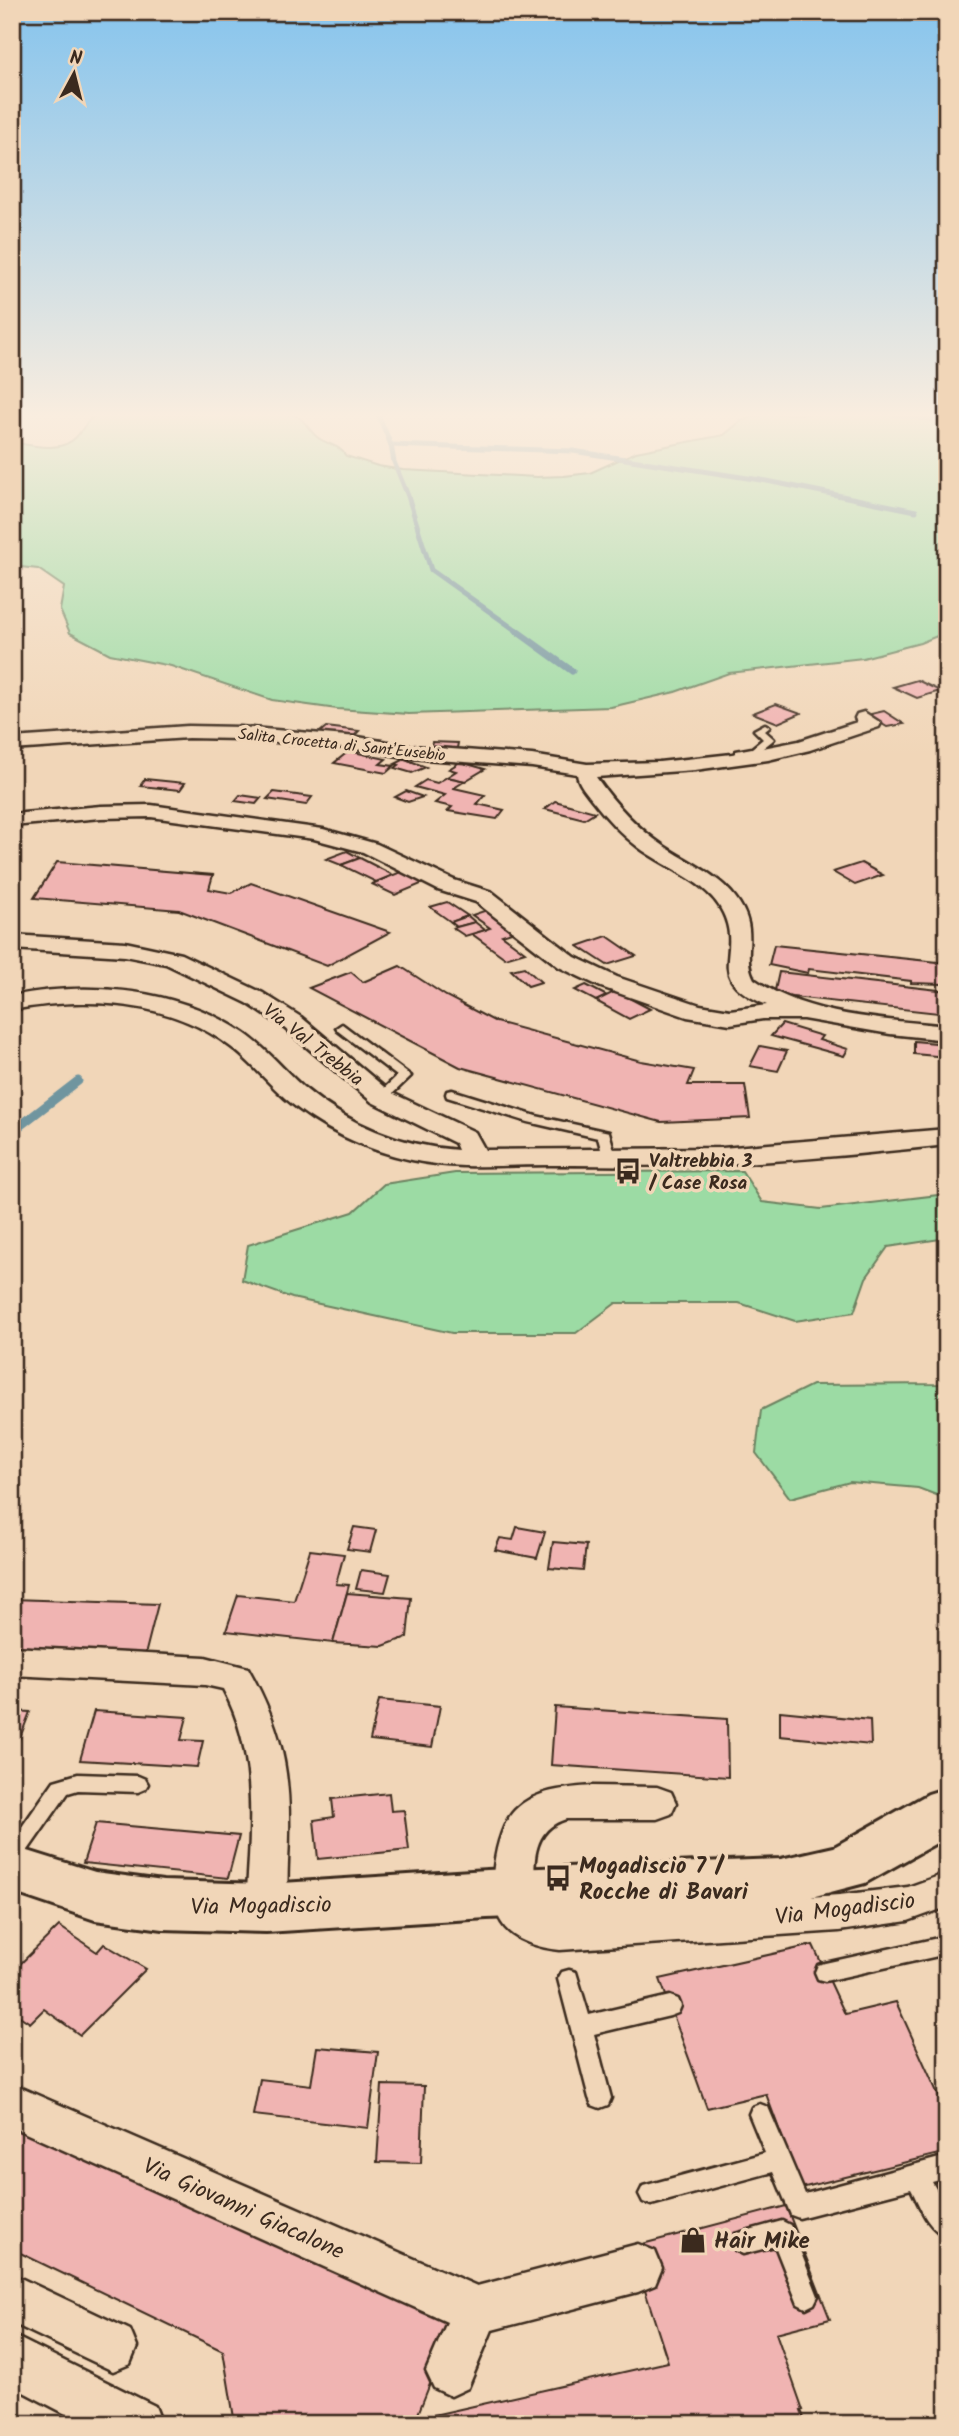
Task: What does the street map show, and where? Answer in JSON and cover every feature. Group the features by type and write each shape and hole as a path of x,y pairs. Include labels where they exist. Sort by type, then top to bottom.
{"street":[{"name":"Salita Crocetta di Sant'Eusebio","path":"12,744 174,733 240,733 358,743 411,752 532,761 587,770 657,769 728,759 831,738 872,723 864,718"},
{"path":"587,770 586,777 607,808 646,843 715,888 733,908 741,930 738,964 741,978 756,991 803,1012"},
{"path":"12,820 101,812 151,811 316,833 370,848 446,885 484,897 567,962 609,982 711,1014 730,1017 763,1012 803,1012 890,1027 947,1033"},
{"name":"Via Val Trebbia","path":"12,942 125,949 173,959 255,998 292,1022 381,1097 466,1138 475,1157"},
{"path":"12,1003 35,997 99,997 160,1003 197,1017 233,1037 296,1094 332,1121 412,1152 475,1157 743,1155 947,1137"},
{"path":"12,1661 205,1671 235,1678 258,1720 270,1774 266,1908"},
{"path":"514,1893 513,1854 522,1828 531,1816 553,1805 573,1801 657,1803"},
{"name":"Via Mogadiscio","path":"12,1869 95,1896 163,1905 266,1908 514,1893 781,1882 846,1867 947,1810"},
{"name":"Via Mogadiscio","path":"514,1893 517,1912 529,1924 545,1931 561,1932 839,1913 908,1904 947,1890"},
{"name":"Via Giovanni Giacalone","path":"12,2105 66,2138 476,2310"},
{"path":"451,2371 476,2310 638,2268"},
{"path":"12,2298 113,2347"},
{"path":"12,2358 137,2424"}],"lane":[{"path":"728,759 732,754 755,750 769,739 759,730 765,727"},
{"path":"342,1028 405,1076 381,1097"},
{"path":"452,1094 533,1119 604,1135 610,1157"},
{"path":"12,1857 61,1787 78,1782 138,1784"},
{"path":"825,1972 947,1945"},
{"path":"569,1979 600,2098"},
{"path":"582,2027 670,2006"},
{"path":"760,2114 799,2207 947,2167"},
{"path":"651,2194 779,2160"},
{"path":"917,2176 933,2209 947,2226"},
{"path":"743,2242 782,2233 806,2296"}],"green space":[{"path":"12,528 947,528 947,632 920,643 863,658 729,673 675,692 611,707 409,714 337,709 272,700 171,666 110,654 70,633 60,610 64,587 38,569 12,566"},
{"path":"742,1171 762,1202 821,1209 947,1194 947,1238 888,1247 866,1278 854,1312 795,1321 739,1303 616,1303 576,1333 452,1333 292,1298 242,1280 248,1245 353,1212 384,1184 455,1173"},
{"path":"947,1382 947,1499 918,1488 850,1482 790,1498 756,1453 761,1410 812,1385"}],"building":[{"path":"917,680 940,691 917,698 893,687"},
{"path":"776,704 801,713 778,723 753,713"},
{"path":"884,711 904,724 887,727 867,715"},
{"path":"326,727 359,731 350,740 314,737"},
{"path":"432,742 458,743 456,753 430,752"},
{"path":"349,751 386,759 380,764 394,766 386,773 334,763"},
{"path":"405,759 426,767 412,773 395,768 399,765 395,764"},
{"path":"460,762 485,769 465,781 447,777 456,771 449,769"},
{"path":"447,777 465,781 454,788 485,795 477,804 504,810 497,819 448,811 452,807 435,803 445,795 415,787 426,780 437,783"},
{"path":"145,779 185,783 180,790 140,786"},
{"path":"406,791 423,797 408,802 395,797"},
{"path":"274,792 312,797 306,805 267,799"},
{"path":"240,795 261,798 256,804 235,801"},
{"path":"555,801 595,812 584,819 545,809"},
{"path":"347,851 360,858 341,865 326,859"},
{"path":"360,858 393,875 376,882 341,865"},
{"path":"57,862 213,875 209,889 231,893 251,883 390,932 327,966 179,910 34,898"},
{"path":"861,863 883,875 855,885 833,872"},
{"path":"403,871 426,882 395,895 372,884"},
{"path":"447,902 468,916 451,922 430,907"},
{"path":"493,908 521,929 502,935 525,952 505,958 472,934 490,928 472,915"},
{"path":"468,916 475,922 457,927 451,922"},
{"path":"475,922 485,930 465,936 453,928"},
{"path":"607,936 636,956 607,965 578,946"},
{"path":"774,945 947,963 947,988 943,987 943,984 911,983 809,969 808,973 769,965"},
{"path":"400,966 446,996 496,1022 641,1061 694,1070 688,1085 745,1085 750,1118 661,1122 460,1067 309,988 351,972 363,982"},
{"path":"524,967 541,982 528,986 511,970"},
{"path":"779,972 947,991 947,1014 774,995"},
{"path":"586,985 607,996 596,1001 575,990"},
{"path":"616,991 650,1009 629,1019 596,1001"},
{"path":"782,1024 822,1036 819,1040 848,1049 844,1056 771,1036"},
{"path":"914,1041 947,1044 947,1057 914,1054"},
{"path":"760,1046 787,1051 778,1071 750,1066"},
{"path":"354,1527 376,1530 370,1552 347,1549"},
{"path":"517,1527 545,1532 537,1558 495,1550 500,1538 513,1540"},
{"path":"553,1542 586,1545 583,1571 549,1568"},
{"path":"310,1550 344,1554 336,1584 349,1585 333,1643 226,1631 238,1595 294,1601"},
{"path":"361,1570 390,1574 385,1592 356,1589"},
{"path":"347,1593 411,1598 407,1637 383,1646 333,1643"},
{"path":"12,1599 158,1604 145,1655 12,1650"},
{"path":"379,1700 440,1706 432,1747 370,1740"},
{"path":"555,1707 727,1719 728,1777 551,1765"},
{"path":"12,1711 30,1712 12,1758"},
{"path":"94,1711 187,1717 181,1740 203,1741 197,1767 80,1760"},
{"path":"780,1711 870,1720 871,1745 780,1736"},
{"path":"389,1793 391,1811 404,1810 409,1850 318,1859 314,1820 334,1817 332,1799"},
{"path":"96,1823 239,1836 228,1878 83,1863"},
{"path":"59,1926 97,1952 104,1944 146,1969 80,2035 44,2009 30,2023 12,2011 12,1980 20,1973 15,1969"},
{"path":"813,1945 845,2014 896,2002 947,2114 947,2152 801,2188 766,2094 707,2108 660,1979"},
{"path":"317,2047 378,2052 368,2128 253,2115 260,2079 311,2085"},
{"path":"382,2085 424,2086 421,2163 377,2162"},
{"path":"12,2123 455,2321 416,2419 668,2362 631,2247 786,2206 830,2319 776,2333 806,2424 235,2424 223,2351 12,2249"}],"waterway":[{"path":"418,528 431,570 521,634"},
{"path":"518,632 572,671"},
{"path":"12,1132 78,1081"}],"place":[{"name":"Valtrebbia 3 / Case Rosa","path":"628,1171"},
{"name":"Mogadiscio 7 / Rocche di Bavari","path":"558,1878"},
{"name":"Hair Mike","path":"693,2240"}]}
